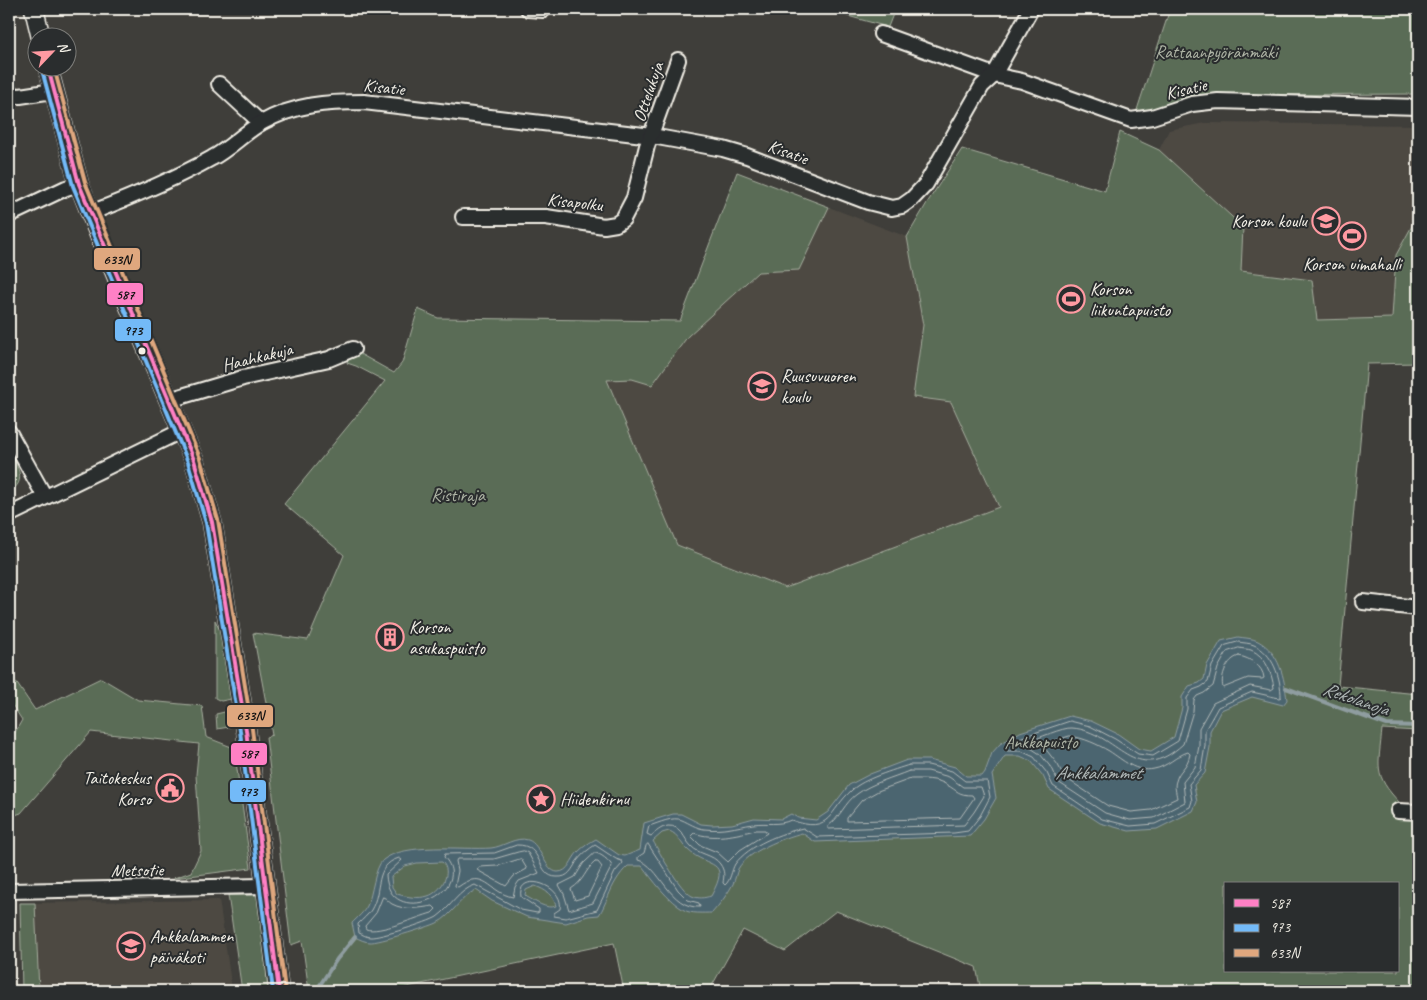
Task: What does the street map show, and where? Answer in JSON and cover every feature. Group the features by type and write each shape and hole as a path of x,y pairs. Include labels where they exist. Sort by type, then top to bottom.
{"main road":[{"path":"34,9 39,28"},
{"path":"50,78 90,213 194,460 212,522 246,730 279,991"}],"street":[{"path":"881,34 994,75 1031,9"},
{"name":"Ottelukuja","path":"652,136 678,60"},
{"name":"Kisatie","path":"90,213 180,175 214,157 261,123 298,108 327,102 364,102 652,136 723,149 868,202 892,208 902,206 912,199 926,184 982,86 994,75 1022,82 1131,120 1152,117 1192,104 1218,101 1418,107"},
{"path":"219,84 261,123"},
{"path":"9,96 53,91"},
{"name":"Kisapolku","path":"463,217 546,217 604,226 616,224 623,219 634,198 647,146 652,136"},
{"path":"9,215 66,188 80,184"},
{"name":"Haahkakuja","path":"169,400 243,378 329,359 353,349"},
{"path":"9,515 181,431"},
{"path":"9,432 44,497"},
{"path":"1363,602 1418,608"},
{"path":"1398,811 1418,812"},
{"name":"Metsotie","path":"9,891 266,886"}],"shaded area":[{"name":"Korson koulu","path":"1205,123 1418,125 1418,215 1397,255 1392,318 1316,320 1312,280 1241,271 1243,227 1159,150 1169,130"},
{"name":"Ruusuvuoren koulu","path":"737,172 907,237 923,325 913,397 951,402 999,508 785,588 677,545 639,459 583,320 680,321"},
{"name":"Ankkalammen päiväkoti","path":"219,900 232,991 39,991 35,903"}],"green space":[{"path":"822,9 895,9 888,27"},
{"name":"Rattaanpyöränmäki","path":"1170,9 1418,9 1418,94 1203,95 1136,113"},
{"name":"Ankkapuisto","path":"1120,132 1159,150 1243,227 1241,271 1312,280 1317,320 1392,318 1396,255 1418,215 1418,363 1367,364 1338,686 1418,694 1418,731 1382,729 1379,769 1385,784 1400,803 1398,815 1418,819 1418,991 981,991 976,967 836,911 785,951 743,930 709,991 624,991 614,943 388,991 309,991 302,941 291,945 266,737 272,735 253,633 308,640 344,555 284,504 385,381 347,363 352,353 360,354 394,373 402,363 418,309 438,318 680,321 737,172 829,207 799,270 758,272 688,336 652,385 632,379 607,380 677,545 785,588 999,507 951,402 913,397 923,325 907,237 962,149 1105,191"},
{"path":"9,450 20,478 15,488 9,492"},
{"path":"215,620 223,637 231,699 221,701 215,698"},
{"path":"9,672 35,710 101,678 138,700 202,706 206,737 234,748 251,868 174,878 191,872 201,851 196,775 199,744 91,732 21,813 9,817 9,743 22,720 9,700"},
{"path":"233,710 235,726 217,729 216,714"},
{"path":"228,895 259,895 268,991 242,991"},
{"path":"20,903 35,903 39,991 22,991"}],"water":[{"name":"Ankkalammet","path":"1238,637 1256,640 1265,646 1280,666 1287,700 1283,705 1252,697 1221,710 1210,731 1210,747 1205,773 1194,785 1197,802 1193,811 1157,829 1129,831 1100,823 1049,789 1043,776 1031,761 1020,756 1005,756 992,775 996,798 984,819 970,836 815,842 802,833 794,835 767,846 743,862 738,869 731,888 712,913 694,913 684,910 667,896 642,866 628,866 616,880 599,915 588,916 566,923 527,917 492,901 476,890 465,897 443,920 432,925 375,942 366,942 355,937 352,923 367,906 380,864 393,854 405,851 435,848 491,848 523,839 532,843 550,868 558,872 565,870 578,852 596,839 619,855 625,856 640,850 644,823 673,814 681,814 701,824 712,825 732,824 754,818 781,819 791,814 798,818 816,820 828,812 849,785 870,774 907,760 929,760 955,767 966,776 982,776 992,753 1000,744 1020,732 1070,716 1091,721 1118,734 1139,749 1151,751 1174,737 1182,708 1182,697 1189,686 1199,683 1204,679 1207,665 1221,641","holes":["669,831 675,834 688,850 715,866 718,870 717,884 711,896 702,898 692,896 682,887 671,871 653,841 662,833","442,862 445,866 446,876 441,886 433,894 424,897 397,894 392,887 391,877 405,866 417,863","535,886 542,889 551,896 556,906 548,907 537,903 525,895 526,890"]}],"waterway":[{"name":"Rekolanoja","path":"1286,688 1387,725 1418,726"},
{"name":"Rekolanoja","path":"316,991 337,959 355,937"}],"transit line":[{"name":"973","path":"44,78 73,186 188,462 206,523 240,731 273,991"},
{"name":"587","path":"51,78 79,184 194,460 212,522 246,730 279,991"},
{"name":"633N","path":"57,78 85,182 200,458 218,520 252,729 285,990"}],"place":[{"name":"Korson koulu","path":"1326,221"},
{"name":"Korson uimahalli","path":"1352,236"},
{"name":"Korson liikuntapuisto","path":"1071,299"},
{"name":"Ruusuvuoren koulu","path":"762,386"},
{"name":"Korson asukaspuisto","path":"390,637"},
{"name":"Taitokeskus Korso","path":"170,788"},
{"name":"Hiidenkirnu","path":"541,799"},
{"name":"Ankkalammen päiväkoti","path":"131,946"}],"park label":[{"name":"Ristiraja","path":"458,495"}]}
